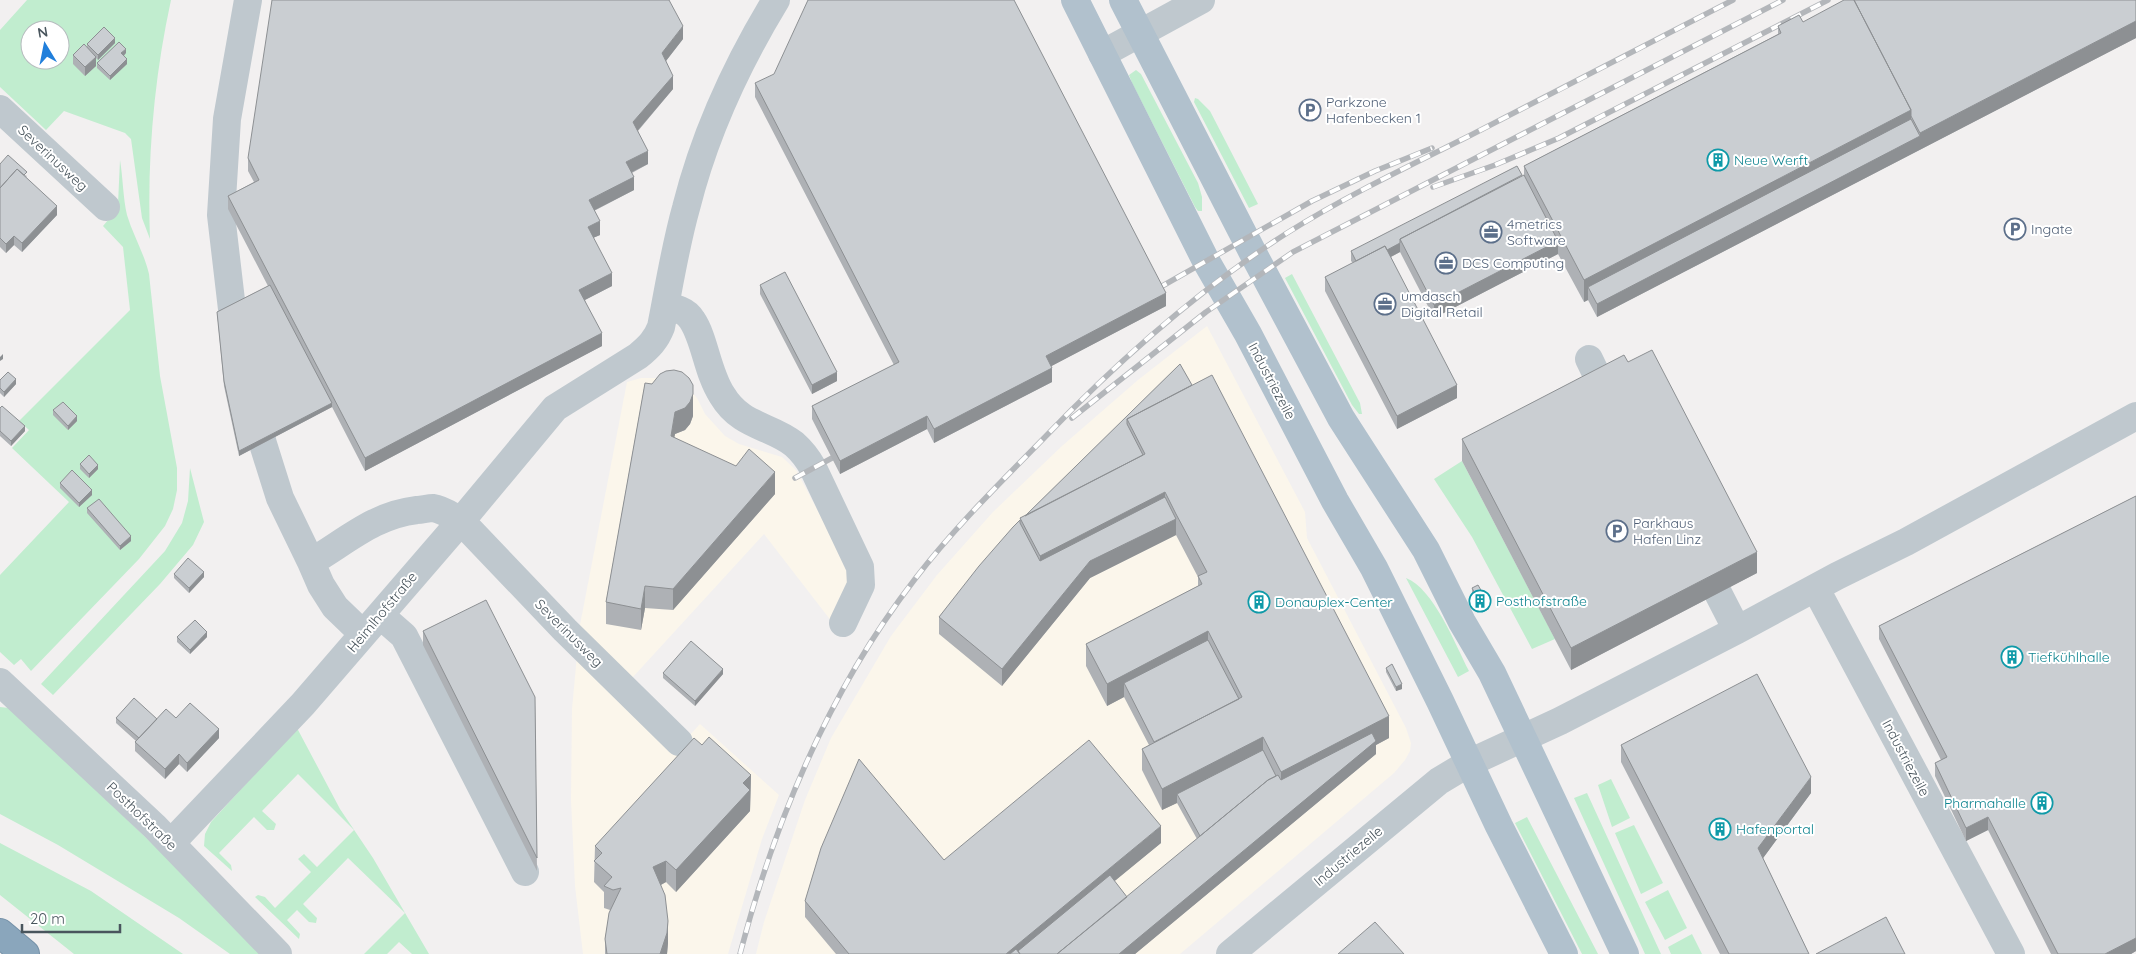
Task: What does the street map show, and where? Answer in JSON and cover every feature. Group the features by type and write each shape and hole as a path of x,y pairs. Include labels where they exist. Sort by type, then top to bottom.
{"highway":[{"path":"0,933 25,954"}],"main road":[{"name":"Industriezeile","path":"1075,0 1206,261 1248,334 1335,501 1374,568 1564,954"},
{"path":"1123,0 1254,255 1341,418 1426,550 1462,622 1492,673 1625,954"}],"street":[{"path":"248,0 227,119 221,216 232,309 263,444 280,498 321,585 335,607 371,624 404,636 525,872"},
{"name":"Heimlhofstraße","path":"171,843 303,704 555,408 650,347 661,327 675,251 696,174 732,81 749,46 776,0"},
{"path":"1102,54 1201,0"},
{"name":"Severinusweg","path":"0,109 106,207"},
{"path":"665,307 684,311 692,318 713,379 730,407 743,418 793,443 804,454 813,468 860,567 861,585 843,623"},
{"path":"1589,359 1603,388"},
{"name":"Industriezeile","path":"1230,954 1433,786 1469,763 1523,740 1816,589 1836,576 1906,542 2136,416"},
{"name":"Severinusweg","path":"311,562 335,548 362,528 398,512 433,508 448,514 460,521 564,630 679,742"},
{"name":"Industriezeile","path":"1816,589 2011,954"},
{"path":"1718,593 1737,630"},
{"name":"Posthofstraße","path":"0,682 171,843 278,954"}],"shaded area":[{"path":"1207,326 1305,512 1307,538 1406,728 1411,743 1410,751 1405,760 1394,773 1180,954 756,954 764,922 805,800 831,738 891,636 937,575 993,512 1062,446 1138,380"},
{"path":"641,378 662,378 688,388 697,398 705,414 725,436 739,444 782,457 796,470 852,575 832,622 764,534 632,678 579,630 627,382"},
{"path":"577,655 675,751 700,724 779,795 762,839 728,954 583,954 575,886 571,800 572,709"}],"green space":[{"path":"27,0 171,0 160,59 153,119 149,209 150,239 142,218 131,139 125,133 64,111 46,130 0,87 0,30"},
{"path":"1136,70 1141,74 1198,183 1202,197 1202,211 1198,211 1195,207 1132,83 1129,75"},
{"path":"1195,98 1210,111 1258,204 1249,208 1194,102"},
{"path":"120,160 127,215 149,274 160,376 177,468 177,490 173,509 165,526 139,559 31,671 21,659 14,665 0,652 0,575 69,502 12,448 29,430 19,421 130,310 123,247 103,226 114,213 118,204"},
{"path":"1292,274 1360,403 1362,414 1359,414 1352,405 1285,278"},
{"path":"1462,461 1555,639 1532,649 1472,537 1434,479"},
{"path":"190,468 204,522 193,545 160,584 53,695 41,684 165,551 182,523 188,501"},
{"path":"1406,578 1426,593 1435,605 1469,671 1458,677"},
{"path":"0,707 9,708 26,723 160,851 261,954 230,954 179,918 58,845 0,814"},
{"path":"297,728 340,809 373,858 429,954 412,954 399,942 387,954 364,954 405,913 348,858 303,904 317,918 316,923 309,922 297,910 287,920 300,934 299,939 255,897 258,895 265,897 275,908 311,872 298,859 304,854 317,867 354,830 298,774 262,811 276,824 274,830 267,830 254,817 219,853 231,865 232,871 204,846 205,834 211,822"},
{"path":"1611,779 1630,818 1612,827 1598,785"},
{"path":"1587,793 1661,954 1645,954 1574,798"},
{"path":"1527,817 1598,954 1582,954 1515,823"},
{"path":"1634,825 1663,883 1641,894 1615,833"},
{"path":"0,843 91,891 183,954 74,954 0,895"},
{"path":"1668,890 1687,928 1665,940 1645,902"},
{"path":"1692,934 1702,954 1671,954 1668,947"}],"building":[{"path":"272,0 669,0 683,26 662,53 673,76 633,122 648,151 626,162 634,177 589,200 600,221 588,227 612,273 579,290 602,333 365,458 228,196 259,180 248,158"},
{"path":"808,0 1014,0 1166,293 1046,356 1052,368 934,429 927,416 840,461 812,406 899,362 755,83 774,74"},
{"name":"Neue Werft","path":"1844,0 1854,0 1911,110 1584,280 1524,166 1781,33 1778,26 1799,15 1803,22"},
{"path":"1854,0 2136,0 2136,21 1920,133 1911,116 1911,110"},
{"path":"104,27 115,38 98,55 87,44"},
{"path":"119,42 126,49 121,53 127,59 110,76 97,63"},
{"path":"84,44 96,57 85,67 73,55"},
{"path":"1911,119 1920,136 1597,304 1588,287"},
{"path":"8,155 27,172 24,175 17,169 0,188 0,164"},
{"path":"1517,166 1522,175 1400,239 1400,243 1387,250 1385,246 1356,261 1351,251"},
{"path":"17,169 57,206 22,243 14,236 6,244 0,238 0,188"},
{"path":"1524,175 1558,241 1434,305 1400,239"},
{"path":"1385,246 1457,385 1397,416 1325,277"},
{"path":"785,272 837,372 812,385 760,285"},
{"path":"270,285 332,403 239,451 224,381 217,312"},
{"name":"Parkhaus Hafen Linz","path":"1652,350 1757,552 1571,648 1462,439 1624,355 1628,362"},
{"path":"1180,364 1192,385 1127,419 1127,424 1143,455 1025,516"},
{"path":"674,370 682,372 689,378 693,385 693,394 685,408 675,412 671,436 736,466 749,449 775,472 673,589 645,586 641,609 606,602 645,383 652,384 660,374"},
{"path":"8,372 16,379 4,392 0,388 0,380"},
{"name":"Donauplex-Center","path":"1212,375 1389,716 1281,772 1263,737 1162,789 1142,749 1242,697 1208,631 1107,684 1086,644 1202,584 1198,576 1207,572 1165,492 1040,556 1020,518 1145,454 1127,419"},
{"path":"63,402 77,416 68,426 53,410"},
{"path":"2,406 25,426 11,441 0,431 0,408"},
{"path":"89,455 98,465 89,474 80,464"},
{"path":"72,470 92,490 79,503 60,483"},
{"path":"2136,496 2136,938 2105,954 2058,954 1988,817 1966,828 1935,763 1947,757 1879,626"},
{"path":"1165,497 1176,519 1090,561 1002,669 939,617 979,566 1020,520 1040,561"},
{"path":"99,499 131,536 120,546 87,508"},
{"path":"188,558 204,572 189,588 174,574"},
{"path":"1478,585 1489,604 1483,608 1472,588"},
{"path":"486,600 535,697 537,858 423,631"},
{"path":"195,620 207,632 190,650 177,637"},
{"path":"1208,640 1239,699 1154,742 1124,683"},
{"path":"691,641 723,669 695,701 663,673"},
{"path":"1392,664 1402,684 1396,687 1386,668"},
{"name":"Hafenportal","path":"1757,674 1811,777 1758,848 1809,954 1729,954 1621,745"},
{"path":"134,698 157,719 139,738 116,718"},
{"path":"190,703 219,729 187,763 179,754 165,769 135,742 166,709 176,718"},
{"path":"1372,733 1376,741 1119,954 1057,954 1268,780 1278,775 1281,780"},
{"path":"709,737 751,775 743,783 750,790 676,870 666,861 653,867 665,895 668,921 667,933 660,954 607,954 605,939 609,913 621,888 613,890 604,886 612,877 594,861 602,853 595,846 694,738 702,745"},
{"path":"1089,740 1161,826 1006,954 849,954 805,901 821,848 859,759 944,860"},
{"path":"1263,750 1276,776 1268,780 1200,836 1177,794"},
{"path":"1110,875 1127,897 1057,954 1020,954 1018,951"},
{"path":"1886,917 1905,954 1816,954"},
{"path":"1375,922 1404,954 1338,954"},
{"path":"1016,949 1020,954 1010,954"}],"railway":[{"path":"740,954 770,854 788,805 832,711 857,665 915,579 962,523 1102,380 1160,327 1191,302 1254,255 1309,219 1733,0"},
{"path":"1072,418 1206,312 1293,252 1783,0"},
{"path":"1433,187 1495,165 1559,138 1828,0"},
{"path":"1157,289 1312,201 1375,171 1432,148"},
{"path":"795,478 832,458"}],"place":[{"name":"Parkzone Hafenbecken 1","path":"1310,110"},
{"name":"Neue Werft","path":"1718,160"},
{"name":"Ingate","path":"2015,229"},
{"name":"4metrics Software","path":"1491,232"},
{"name":"DCS Computing","path":"1446,263"},
{"name":"umdasch Digital Retail","path":"1385,304"},
{"name":"Parkhaus Hafen Linz","path":"1617,531"},
{"name":"Posthofstraße","path":"1480,601"},
{"name":"Donauplex-Center","path":"1259,602"},
{"name":"Tiefkühlhalle","path":"2012,657"},
{"name":"Pharmahalle","path":"2042,803"},
{"name":"Hafenportal","path":"1720,829"}]}
